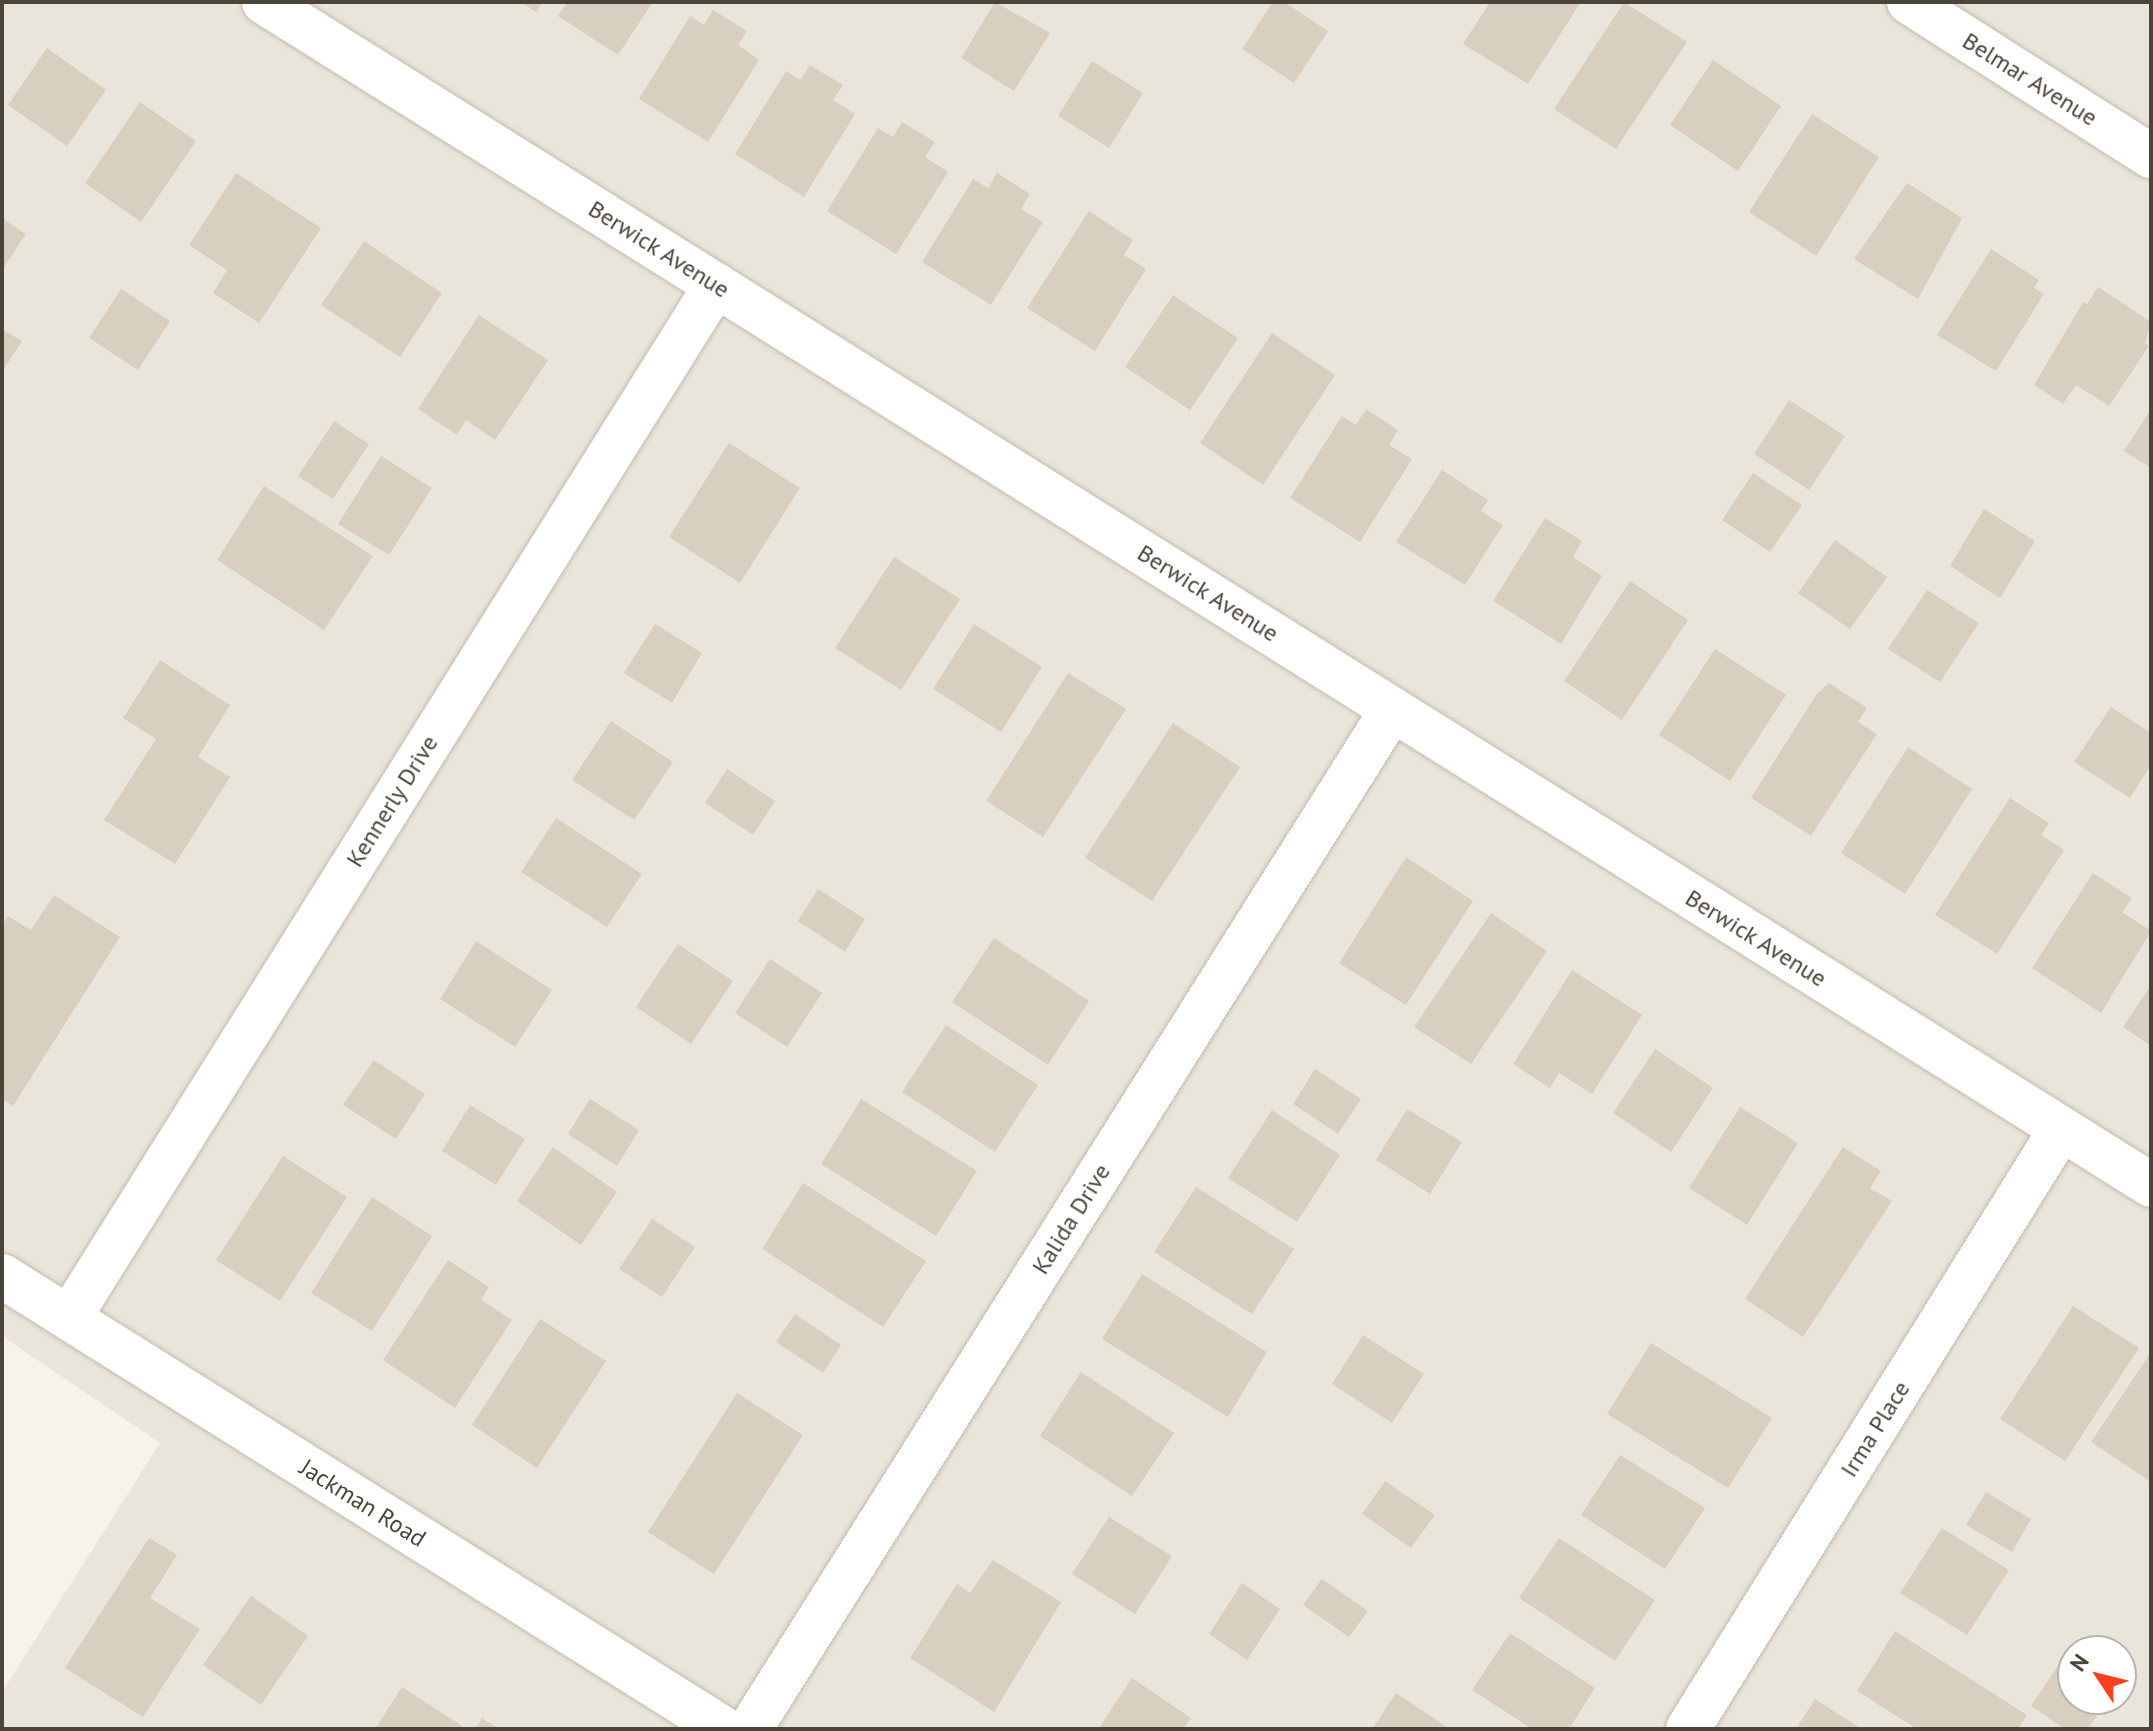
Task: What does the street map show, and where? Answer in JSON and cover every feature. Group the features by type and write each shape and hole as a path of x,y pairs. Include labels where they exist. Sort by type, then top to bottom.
{"street":[{"name":"Berwick Avenue","path":"264,2 2151,1185"},
{"name":"Belmar Avenue","path":"1909,2 2151,156"},
{"name":"Kennerly Drive","path":"69,1318 716,285"},
{"name":"Kalida Drive","path":"750,1729 1392,710"},
{"name":"Irma Place","path":"1688,1729 2061,1129"},
{"name":"Jackman Road","path":"2,1276 724,1729"}],"shaded area":[{"path":"2,2 2151,2 2151,1729 2,1729 2,1692 160,1443 2,1336"}],"building":[{"path":"521,2 543,2 536,12"},
{"path":"567,2 653,2 618,55 558,16"},
{"path":"995,2 1050,33 1014,91 961,58"},
{"path":"1273,2 1284,2 1328,31 1294,83 1242,49"},
{"path":"1490,2 1581,2 1528,84 1463,44"},
{"path":"1624,2 1687,42 1616,149 1554,109"},
{"path":"713,10 747,31 738,45 759,60 708,142 639,99 690,16 704,25"},
{"path":"47,48 106,90 67,146 8,105"},
{"path":"1713,60 1781,106 1738,171 1670,125"},
{"path":"1092,61 1143,93 1109,148 1058,116"},
{"path":"810,65 843,85 833,100 855,114 804,197 735,154 786,71 800,80"},
{"path":"140,102 196,141 141,222 85,183"},
{"path":"1812,114 1879,157 1816,256 1749,212"},
{"path":"902,122 935,142 925,157 948,172 896,254 827,211 878,128 893,137"},
{"path":"236,173 321,228 259,323 213,293 227,270 189,245"},
{"path":"997,173 1030,194 1021,209 1043,222 991,305 922,262 973,179 988,188"},
{"path":"1907,183 1962,218 1918,299 1854,259"},
{"path":"1089,211 1133,240 1124,255 1146,269 1095,351 1027,308"},
{"path":"2,218 26,234 2,270"},
{"path":"364,241 442,293 400,357 321,305"},
{"path":"1991,249 2039,280 2034,288 2044,294 1996,371 1937,335"},
{"path":"2098,287 2151,322 2145,343 2149,346 2109,406 2076,385 2063,404 2034,385 2083,302 2087,304"},
{"path":"121,289 170,321 138,370 89,338"},
{"path":"1173,295 1238,338 1190,410 1125,367"},
{"path":"479,315 548,360 495,440 466,420 457,435 418,409"},
{"path":"2,329 22,341 2,372"},
{"path":"1272,333 1335,375 1263,485 1200,443"},
{"path":"1789,400 1845,436 1809,490 1754,454"},
{"path":"1366,409 1398,430 1389,445 1412,459 1360,542 1290,498 1342,416 1356,425"},
{"path":"2151,409 2151,468 2124,451"},
{"path":"334,421 369,444 333,499 298,476"},
{"path":"729,443 800,488 740,583 669,537"},
{"path":"381,456 432,488 389,555 338,524"},
{"path":"1442,470 1488,500 1481,511 1503,525 1465,585 1396,542"},
{"path":"1753,473 1802,505 1770,552 1722,520"},
{"path":"264,486 373,556 324,630 217,560"},
{"path":"1984,509 2035,541 2000,598 1950,566"},
{"path":"1545,518 1582,541 1573,557 1602,576 1561,644 1493,601"},
{"path":"1835,540 1887,577 1850,629 1798,593"},
{"path":"894,557 960,599 901,690 835,648"},
{"path":"1630,581 1688,620 1622,720 1564,681"},
{"path":"1927,590 1979,623 1940,682 1888,649"},
{"path":"655,624 702,653 672,703 624,673"},
{"path":"974,624 1042,667 1001,732 933,689"},
{"path":"1715,649 1786,695 1730,781 1659,735"},
{"path":"160,660 230,705 198,757 230,777 175,864 104,820 156,739 123,718"},
{"path":"1068,673 1126,709 1043,837 986,801"},
{"path":"1829,683 1867,708 1858,722 1877,734 1811,836 1751,798 1816,695"},
{"path":"2111,707 2151,733 2151,765 2130,798 2074,762"},
{"path":"611,721 673,762 634,820 572,780"},
{"path":"1173,723 1240,767 1152,901 1085,858"},
{"path":"1908,747 1972,789 1905,894 1841,853"},
{"path":"727,769 775,801 753,835 705,803"},
{"path":"2010,798 2049,823 2041,835 2064,850 1997,954 1935,915"},
{"path":"556,818 642,874 607,927 521,872"},
{"path":"1406,857 1473,901 1406,1005 1339,963"},
{"path":"2093,873 2132,898 2122,912 2151,931 2101,1013 2032,968"},
{"path":"818,889 865,919 845,952 798,921"},
{"path":"54,895 120,937 13,1106 2,1099 2,926 8,916 31,930"},
{"path":"1491,913 1547,951 1471,1064 1414,1027"},
{"path":"994,938 1089,1001 1048,1065 952,1002"},
{"path":"476,941 552,990 515,1047 440,999"},
{"path":"678,944 733,981 691,1044 636,1007"},
{"path":"770,959 822,993 787,1047 735,1013"},
{"path":"1572,970 1642,1015 1592,1094 1559,1073 1550,1088 1513,1064"},
{"path":"2151,985 2151,1046 2123,1027"},
{"path":"946,1025 1038,1085 995,1152 902,1092"},
{"path":"1655,1049 1713,1088 1671,1152 1613,1113"},
{"path":"374,1060 425,1094 396,1139 343,1105"},
{"path":"1315,1069 1361,1099 1338,1134 1293,1104"},
{"path":"590,1099 639,1130 617,1166 568,1134"},
{"path":"861,1099 977,1171 936,1236 821,1164"},
{"path":"470,1105 525,1139 496,1185 442,1151"},
{"path":"1740,1107 1798,1143 1747,1225 1689,1188"},
{"path":"1407,1109 1462,1142 1430,1194 1376,1160"},
{"path":"1272,1110 1340,1155 1297,1222 1228,1178"},
{"path":"553,1147 617,1192 581,1245 517,1201"},
{"path":"1843,1147 1881,1171 1870,1188 1892,1201 1803,1337 1745,1299"},
{"path":"283,1156 347,1197 280,1301 216,1260"},
{"path":"803,1183 926,1261 883,1327 762,1249"},
{"path":"1196,1187 1294,1249 1252,1314 1154,1252"},
{"path":"372,1197 432,1236 372,1331 311,1293"},
{"path":"652,1219 695,1247 662,1297 619,1269"},
{"path":"448,1260 489,1287 481,1300 512,1320 455,1408 383,1360"},
{"path":"1142,1274 1267,1352 1228,1417 1102,1339"},
{"path":"2073,1306 2139,1348 2065,1461 2000,1419"},
{"path":"795,1314 841,1345 823,1373 776,1342"},
{"path":"540,1319 606,1361 537,1468 472,1425"},
{"path":"1363,1335 1424,1374 1392,1423 1332,1384"},
{"path":"1651,1343 1772,1418 1728,1488 1607,1414"},
{"path":"2151,1352 2151,1482 2091,1442"},
{"path":"1081,1372 1174,1433 1132,1496 1040,1436"},
{"path":"737,1393 803,1435 714,1574 648,1532"},
{"path":"1620,1455 1705,1508 1665,1569 1581,1515"},
{"path":"1385,1481 1435,1515 1411,1548 1362,1514"},
{"path":"1986,1492 2031,1519 2012,1552 1966,1525"},
{"path":"1109,1517 1172,1556 1135,1614 1072,1574"},
{"path":"1942,1528 2009,1570 1967,1635 1900,1593"},
{"path":"149,1538 177,1555 150,1598 200,1629 143,1717 65,1668"},
{"path":"1559,1538 1655,1600 1615,1661 1519,1598"},
{"path":"993,1560 1061,1602 994,1712 910,1658 957,1584 970,1593"},
{"path":"1322,1579 1368,1611 1349,1637 1303,1605"},
{"path":"1242,1583 1280,1609 1247,1660 1209,1634"},
{"path":"251,1596 308,1636 261,1705 203,1665"},
{"path":"1895,1631 2027,1715 2018,1729 1917,1729 1857,1691"},
{"path":"1510,1633 1595,1688 1569,1729 1532,1729 1472,1690"},
{"path":"2057,1667 2057,1715 2097,1715 2088,1729 2065,1729 2031,1706"},
{"path":"1132,1678 1191,1718 1183,1729 1098,1729"},
{"path":"402,1687 462,1726 460,1729 375,1729"},
{"path":"1396,1693 1450,1729 1372,1729"},
{"path":"1815,1699 1862,1729 1796,1729"},
{"path":"482,1718 499,1729 475,1729"}]}
